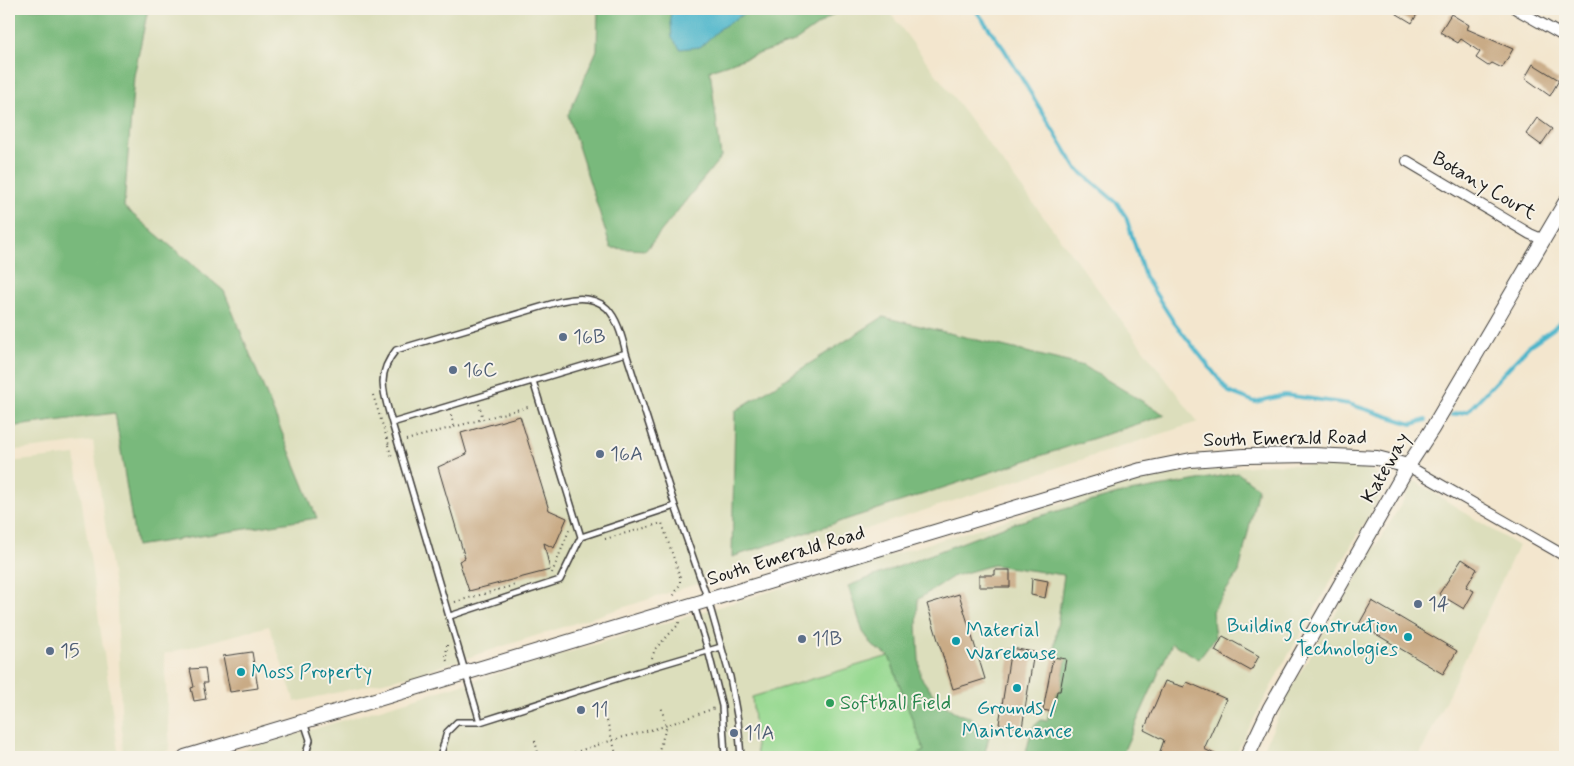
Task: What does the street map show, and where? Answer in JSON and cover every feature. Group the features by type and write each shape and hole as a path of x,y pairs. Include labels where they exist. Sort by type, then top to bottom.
{"street":[{"path":"1516,9 1565,37"},
{"name":"Botany Court","path":"1407,161 1530,234 1544,240"},
{"name":"Kateway","path":"1247,757 1270,708 1408,466 1432,429 1565,203"},
{"name":"South Emerald Road","path":"185,757 1166,464 1190,460 1244,456 1314,455 1377,458 1408,466"},
{"path":"1408,466 1565,556"}],"lane":[{"path":"480,722 392,423 382,378 388,360 396,350 561,301 575,298 594,299 604,304 615,319 675,506 708,600 730,678 741,757"},
{"path":"392,423 626,353"},
{"path":"450,616 560,580 581,537 533,382"},
{"path":"581,537 675,506"},
{"path":"694,605 708,650 722,710 725,757"},
{"path":"440,757 448,732 457,722 480,722 721,647"},
{"path":"304,722 310,740 305,757"}],"path":[{"path":"373,395 388,445 531,406"},
{"path":"477,398 484,419"},
{"path":"448,406 454,427"},
{"path":"600,541 662,523 680,577 680,584 673,597 679,624 655,649 650,668"},
{"path":"571,526 581,537"},
{"path":"658,753 665,726 661,705"},
{"path":"560,757 612,740 665,726 711,708"},
{"path":"607,721 617,757"},
{"path":"534,742 539,757"}],"shaded area":[{"path":"9,9 887,9 1198,422 414,675 295,702 269,626 164,654 170,750 148,757 123,757 117,607 93,441 9,451"},
{"name":"15","path":"75,455 119,757 9,757 9,462"},
{"path":"1269,464 1356,467 1373,471 1384,480 1382,492 1282,666 1234,757 221,757 1106,490 1168,475"},
{"path":"1415,481 1518,546 1419,757 1260,757 1292,686"}],"green space":[{"path":"9,9 148,9 134,76 124,207 224,291 317,518 136,546 115,413 9,427"},
{"path":"598,9 841,9 794,42 710,70 721,157 646,250 611,248 568,115 597,50"},
{"path":"883,317 1084,366 1165,415 732,557 735,411"},
{"path":"1238,473 1258,488 1239,572 1212,611 1215,638 1199,659 1172,643 1121,757 1025,757 1032,728 1041,720 1047,721 1049,711 1053,711 1057,691 1060,691 1066,660 1053,657 1064,575 993,565 954,576 918,599 917,625 920,676 938,701 958,714 970,717 990,732 984,757 912,757 924,751 889,656 874,647 863,632 848,586 1008,525 1118,494"},
{"name":"Softball Field","path":"889,656 924,751 911,757 757,757 752,697"}],"water":[{"path":"670,9 751,9 721,28 700,47 680,49 672,38"}],"building":[{"path":"1389,9 1420,9 1412,23"},
{"path":"1451,14 1469,25 1467,29 1513,49 1502,68 1492,63 1488,66 1476,58 1480,52 1461,39 1458,43 1440,32"},
{"path":"1533,64 1559,80 1550,96 1525,78"},
{"path":"1537,118 1552,129 1541,145 1526,134"},
{"path":"520,416 549,510 567,518 554,548 544,543 550,570 469,591 459,561 465,558 438,467 467,454 461,433"},
{"path":"1462,559 1477,569 1466,587 1474,591 1464,609 1439,594"},
{"path":"995,570 1010,570 1010,587 979,587 979,575 995,575"},
{"path":"1032,578 1048,581 1045,598 1031,595"},
{"name":"Material Warehouse","path":"959,594 985,679 953,689 927,604"},
{"name":"Building Construction Technologies","path":"1372,601 1457,651 1443,674 1359,624"},
{"path":"1223,636 1259,656 1251,671 1215,651"},
{"name":"Grounds / Maintenance","path":"1011,648 1034,652 1022,728 999,724"},
{"name":"Moss Property","path":"252,652 258,688 230,692 223,656"},
{"path":"1053,657 1066,659 1060,691 1057,691 1053,712 1043,710"},
{"path":"205,668 207,683 203,683 206,699 194,701 191,688 194,687 190,669"},
{"path":"1165,681 1184,687 1187,682 1226,699 1204,749 1221,757 1158,757 1164,740 1144,730"}],"waterway":[{"path":"975,9 1004,49 1076,168 1117,203 1126,217 1145,277 1173,321 1229,392 1255,402 1285,395 1349,404 1412,424 1426,420"},
{"path":"1452,415 1468,411 1530,345 1553,329 1565,317"}],"place":[{"name":"16B","path":"563,337"},
{"name":"16C","path":"453,370"},
{"name":"16A","path":"600,454"},
{"name":"14","path":"1418,604"},
{"name":"Building Construction Technologies","path":"1408,637"},
{"name":"11B","path":"802,639"},
{"name":"Material Warehouse","path":"956,641"},
{"name":"15","path":"50,651"},
{"name":"Moss Property","path":"241,672"},
{"name":"Grounds / Maintenance","path":"1017,688"},
{"name":"Softball Field","path":"830,703"},
{"name":"11","path":"581,710"},
{"name":"11A","path":"734,733"}]}
